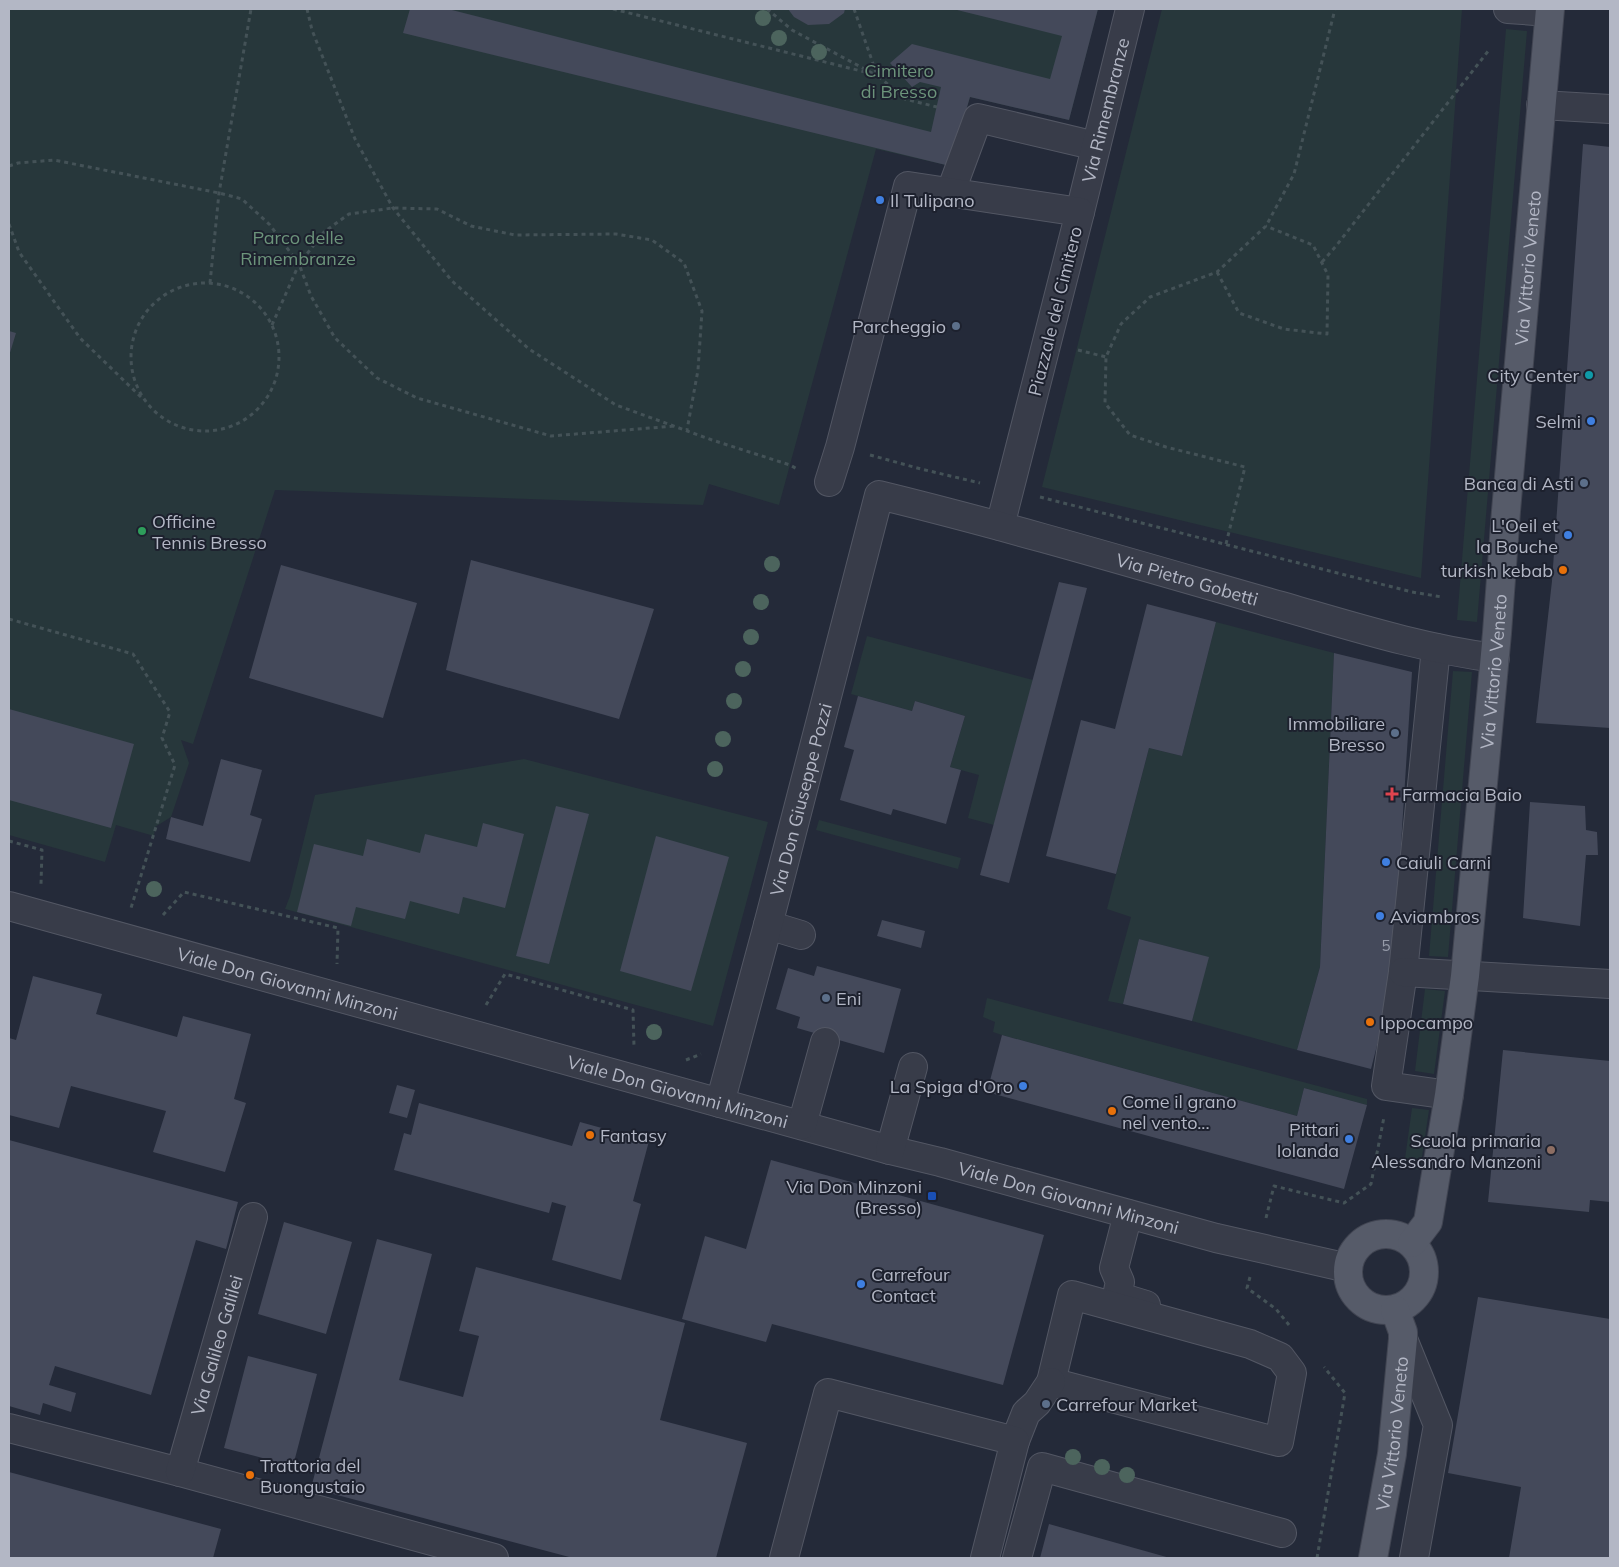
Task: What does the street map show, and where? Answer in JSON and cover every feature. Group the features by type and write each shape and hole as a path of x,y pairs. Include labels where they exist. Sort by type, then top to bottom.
{"main road":[{"name":"Via Vittorio Veneto","path":"1412,1243 1428,1222 1450,1095 1465,976 1495,658 1550,10"},
{"path":"1378,1234 1401,1236 1412,1243 1420,1252 1425,1276 1422,1287 1415,1298 1395,1310 1382,1310 1360,1301 1351,1286 1348,1268 1351,1256 1357,1246 1366,1239 1378,1234"},
{"name":"Via Vittorio Veneto","path":"1373,1558 1392,1454 1403,1339 1403,1332 1395,1310"}],"street":[{"name":"Via Rimembranze","path":"1080,212 1130,9"},
{"path":"1508,9 1550,10"},
{"path":"1541,105 1610,109"},
{"path":"951,191 978,118 1096,146"},
{"name":"Piazzale del Cimitero","path":"829,482 840,447 908,186 1080,212 1000,526"},
{"name":"Via Pietro Gobetti","path":"879,495 1000,526 1389,636 1467,655 1495,658"},
{"name":"Via Don Giuseppe Pozzi","path":"720,1103 768,926 879,495"},
{"path":"1436,648 1402,972 1386,1086 1450,1095"},
{"name":"Viale Don Giovanni Minzoni","path":"9,906 890,1150 1216,1238 1348,1268"},
{"path":"768,926 801,935"},
{"path":"1402,972 1610,984"},
{"path":"802,1125 825,1042"},
{"path":"890,1150 912,1067"},
{"path":"1128,1214 1114,1268 1120,1282 1118,1291 1123,1298 1166,1310 1179,1324"},
{"name":"Via Galileo Galilei","path":"180,1472 254,1217"},
{"path":"1094,1301 1101,1277 1114,1268"},
{"path":"985,1558 1015,1441 1026,1413 1037,1403 1051,1382 1072,1295 1250,1344 1280,1357 1292,1372 1279,1442 1051,1382"},
{"path":"1403,1339 1438,1425 1414,1558"},
{"path":"784,1558 828,1393 1015,1441"},
{"path":"9,1428 180,1472 494,1558"},
{"path":"1017,1558 1042,1467 1282,1533"}],"path":[{"path":"210,283 219,193 250,9"},
{"path":"307,9 312,30 355,139 393,208 452,281 529,349 616,405 790,465 804,472"},
{"path":"613,9 877,75"},
{"path":"767,9 792,30 877,75 905,99 937,107"},
{"path":"854,9 877,75"},
{"path":"1226,544 1245,467 1166,447 1130,435 1105,402 1106,357 1120,324 1150,297 1217,272 1266,226 1294,174 1335,9"},
{"path":"1322,262 1489,50"},
{"path":"9,166 18,163 54,160 242,199 270,225 299,264 311,296 335,338 377,378 417,398 550,436 675,426"},
{"path":"272,324 299,264 324,232 349,214 393,208 437,209 471,226 515,235 616,234 652,240 684,263 702,310 698,370 687,430"},
{"path":"9,224 19,252 80,338 146,402 164,419 186,429 210,432 234,426 254,414 270,395 278,372 279,348 272,324 257,304 236,289 210,283 186,285 164,295 146,312 134,333 130,357 134,381 146,402"},
{"path":"1217,272 1239,312 1284,328 1327,334 1328,276 1313,245 1266,226"},
{"path":"840,447 921,470 1010,489 1412,592 1442,597"},
{"path":"9,619 133,654 170,712 162,738 175,765 122,938"},
{"path":"9,841 42,850 41,889"},
{"path":"159,921 184,892 338,928 337,967"},
{"path":"486,1005 505,974 633,1010 634,1047 643,1049"},
{"path":"678,1058 687,1060 706,1052"},
{"path":"1295,1332 1276,1309 1247,1288 1274,1186 1344,1203 1371,1184 1384,1124 1386,1086"},
{"path":"1317,1558 1345,1393 1320,1362"}],"green space":[{"name":"Parco delle Rimembranze","path":"9,9 1098,9 1069,120 970,97 950,166 876,149 779,505 709,484 703,505 275,490 193,744 181,740 189,763 171,817 155,827 154,836 116,825 105,862 9,835"},
{"path":"1162,9 1462,9 1421,578 1042,487"},
{"path":"1506,29 1527,31 1477,622 1457,620"},
{"path":"1216,622 1334,653 1320,967 1297,1050 1192,1021 1208,957 1139,939 1123,1004 1108,1001 1131,917 1107,909 1149,748 1182,756"},
{"path":"867,636 1033,680 994,825 968,818 979,775 950,767 965,716 915,701 912,711 851,694"},
{"path":"1453,671 1472,672 1448,957 1429,956"},
{"path":"524,759 768,822 713,1026 285,909 290,896 315,795"},
{"path":"819,820 961,858 958,869 816,830"},
{"path":"1425,989 1445,991 1434,1074 1415,1071"},
{"path":"987,998 1367,1099 1367,1105 1304,1088 1297,1116 1002,1035 993,1032 995,1022 983,1017"},
{"path":"1412,1108 1429,1110 1420,1170 1404,1166"}],"building":[{"path":"410,9 448,9 931,132 941,87 920,82 912,87 890,63 912,44 1050,79 1062,36 953,9 1098,9 1069,120 970,97 950,166 403,33"},
{"path":"788,9 845,9 844,13 829,24 808,25 794,17"},
{"name":"City Center","path":"1583,144 1610,147 1610,728 1536,723 1552,581"},
{"path":"9,331 16,333 9,356"},
{"path":"471,560 654,609 619,719 446,670"},
{"path":"281,565 417,603 383,718 249,678"},
{"path":"1059,582 1087,588 1009,883 980,875"},
{"path":"1147,604 1216,622 1182,756 1149,748 1116,874 1046,856 1081,720 1115,729"},
{"path":"1334,653 1412,672 1392,986 1371,1069 1297,1050 1320,967"},
{"path":"858,696 912,711 915,701 965,716 950,767 961,770 946,824 893,809 891,815 840,800 854,750 844,747"},
{"path":"9,709 134,744 111,828 9,800"},
{"path":"221,759 262,770 250,815 262,819 250,862 166,839 171,817 203,826"},
{"path":"1530,802 1585,806 1586,830 1597,832 1598,855 1586,855 1580,926 1523,918"},
{"path":"556,806 589,814 549,964 516,956"},
{"path":"483,823 524,834 505,908 463,897 459,914 410,901 405,919 356,907 351,926 297,912 314,844 363,856 367,839 420,853 425,834 477,847"},
{"path":"656,836 729,857 691,991 620,971"},
{"path":"882,920 925,931 921,948 877,936"},
{"path":"1139,939 1209,957 1192,1021 1123,1004"},
{"path":"817,966 901,989 884,1053 797,1028 800,1017 776,1009 788,968 814,976"},
{"path":"33,976 102,994 96,1014 177,1037 183,1016 251,1034 234,1099 246,1103 225,1172 153,1152 166,1111 71,1086 59,1128 9,1115 9,1038 16,1040"},
{"path":"1002,1035 1297,1116 1304,1088 1367,1105 1344,1189 987,1092"},
{"path":"1503,1050 1610,1061 1610,1202 1590,1200 1589,1212 1488,1202"},
{"path":"397,1085 415,1090 407,1118 389,1113"},
{"path":"419,1103 572,1146 580,1122 649,1141 633,1201 641,1204 621,1280 552,1260 566,1206 552,1202 549,1213 394,1170 404,1133 411,1135"},
{"path":"9,1140 238,1202 226,1249 196,1240 151,1395 55,1366 49,1385 76,1393 71,1412 43,1403 40,1415 9,1406"},
{"name":"Carrefour Contact","path":"771,1160 1044,1235 1003,1385 772,1324 766,1342 682,1319 705,1236 746,1249"},
{"path":"284,1222 352,1242 326,1334 258,1314"},
{"path":"377,1239 432,1254 399,1380 463,1397 479,1336 459,1331 476,1267 685,1323 660,1420 747,1443 716,1558 573,1558 311,1488"},
{"path":"1478,1297 1610,1319 1610,1558 1509,1558 1521,1487 1448,1473"},
{"path":"248,1356 317,1374 293,1466 224,1448"},
{"path":"9,1472 221,1529 213,1558 9,1558"},
{"path":"1049,1524 1170,1558 1040,1558"}],"place":[{"name":"Il Tulipano","path":"880,200"},
{"name":"Parcheggio","path":"956,326"},
{"name":"City Center","path":"1589,375"},
{"name":"Selmi","path":"1591,421"},
{"name":"Banca di Asti","path":"1584,483"},
{"name":"Officine Tennis Bresso","path":"142,531"},
{"name":"L'Oeil et la Bouche","path":"1568,535"},
{"name":"turkish kebab","path":"1563,570"},
{"name":"Immobiliare Bresso","path":"1395,733"},
{"name":"Farmacia Baio","path":"1392,794"},
{"name":"Caiuli Carni","path":"1386,862"},
{"name":"Aviambros","path":"1380,916"},
{"name":"Eni","path":"826,998"},
{"name":"Ippocampo","path":"1370,1022"},
{"name":"La Spiga d'Oro","path":"1023,1086"},
{"name":"Come il grano nel vento...","path":"1112,1111"},
{"name":"Fantasy","path":"590,1135"},
{"name":"Pittari Iolanda","path":"1349,1139"},
{"name":"Scuola primaria Alessandro Manzoni","path":"1551,1150"},
{"name":"Via Don Minzoni (Bresso)","path":"932,1196"},
{"name":"Carrefour Contact","path":"861,1284"},
{"name":"Carrefour Market","path":"1046,1404"},
{"name":"Trattoria del Buongustaio","path":"250,1475"}],"park label":[{"name":"Cimitero di Bresso","path":"899,80"}]}
